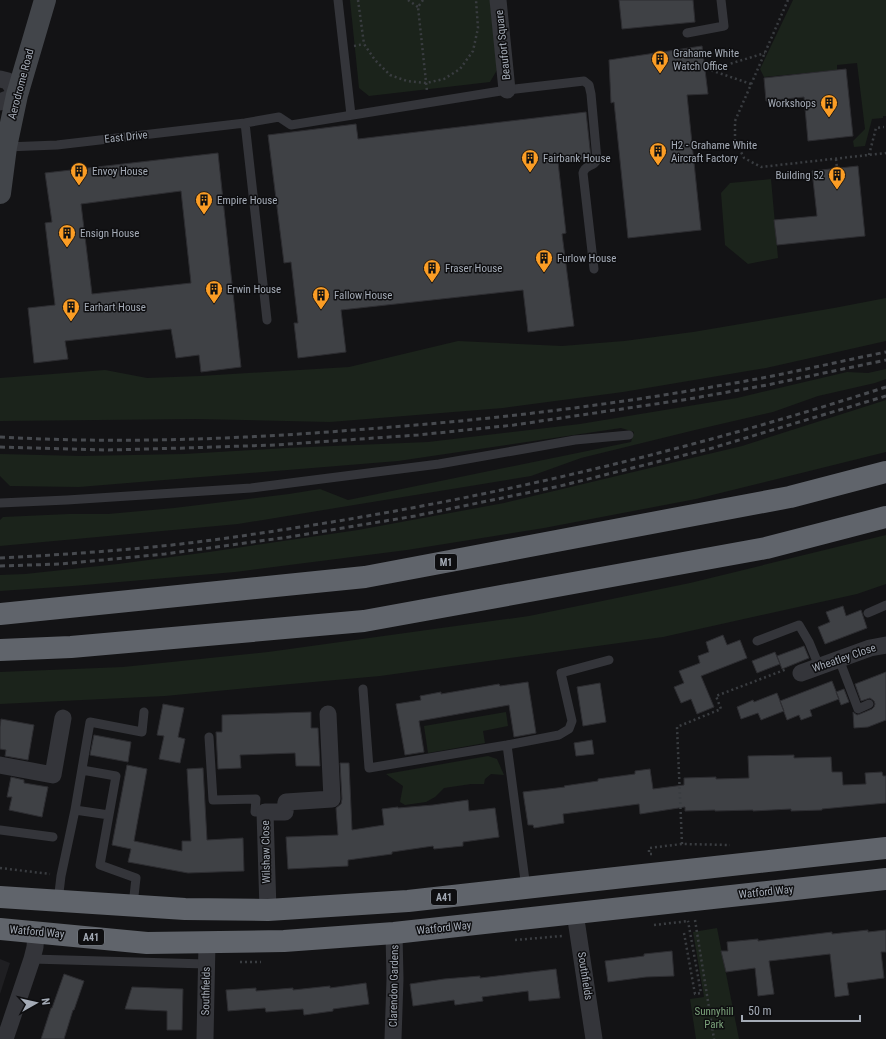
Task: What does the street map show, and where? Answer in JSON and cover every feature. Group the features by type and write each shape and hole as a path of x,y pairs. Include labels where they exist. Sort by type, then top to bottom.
{"highway":[{"name":"M1","path":"0,614 365,577 790,498 886,472"},
{"path":"0,650 71,647 364,621 766,548 886,516"},
{"name":"A41","path":"0,897 185,909 268,910 408,901 886,848"},
{"name":"Watford Way","path":"0,929 147,943 284,942 394,933 886,879"}],"street":[{"name":"Aerodrome Road","path":"0,194 6,146 8,98 45,0"},
{"name":"Beaufort Square","path":"498,0 507,90"},
{"path":"0,79 8,81 8,98"},
{"name":"Wheatley Close","path":"794,671 819,666 870,648 886,645"},
{"name":"Wilshaw Close","path":"268,910 265,812 285,812 286,802 332,800 328,714"},
{"path":"0,766 53,775 63,718"},
{"name":"Southfields","path":"575,913 594,1039"},
{"path":"5,1028 32,959 35,947 36,932"},
{"name":"Clarendon Gardens","path":"393,1039 395,979 394,933"},
{"name":"Southfields","path":"205,1039 207,943"}],"lane":[{"path":"338,0 351,115"},
{"path":"687,33 724,26 721,0"},
{"name":"East Drive","path":"6,146 57,144 279,118 291,125 507,90 584,81 589,85 591,94 597,160 593,166 586,167 583,173 594,269"},
{"path":"245,123 267,320"},
{"path":"0,503 251,488 439,464 575,440 629,435"},
{"path":"868,613 886,605"},
{"path":"757,640 799,625 810,642 819,666"},
{"path":"839,659 858,709 869,704"},
{"path":"363,689 369,768 559,735 569,729 572,721 561,672 609,660"},
{"path":"58,901 61,876 75,810 90,722 142,732 144,712"},
{"path":"209,737 213,800 256,799 255,812 265,812"},
{"path":"507,745 526,888"},
{"path":"82,770 116,776 100,865 136,878 133,906"},
{"path":"75,810 109,815"},
{"path":"0,830 52,837"},
{"path":"32,959 206,964"}],"path":[{"path":"358,0 364,44 375,60 390,75 407,81 426,83 444,79 460,68 473,51 478,28 476,0"},
{"path":"408,0 418,7"},
{"path":"423,0 418,7 428,103"},
{"path":"788,0 735,120 735,140 744,158 761,167 886,153"},
{"path":"751,84 710,70 765,52"},
{"path":"869,155 876,128 884,127"},
{"path":"836,159 837,168"},
{"path":"657,854 650,854 649,848 682,844 677,727 721,709 716,696 794,671"},
{"path":"0,868 52,874"},
{"path":"695,920 714,1039"},
{"path":"684,933 694,994 701,993 688,921"}],"shaded area":[{"path":"0,959 10,963 0,994"}],"green space":[{"path":"350,0 490,0 497,70 490,82 369,96 359,88"},
{"path":"793,0 886,0 886,116 883,116 883,118 872,119 865,146 854,147 853,141 865,129 857,63 837,65 837,70 764,77 760,69"},
{"path":"771,179 778,258 748,264 725,245 721,193 730,183"},
{"path":"886,298 886,341 766,368 623,392 503,408 330,422 197,419 0,421 0,378 105,370 147,378 349,367 458,341 562,346 624,341 693,332"},
{"path":"886,369 886,379 875,383 818,396 773,412 581,458 531,476 238,524 0,546 0,520 3,517 108,514 174,508 320,489 348,500 631,442 634,432 621,428 398,461 79,487 10,486 0,476 0,454 81,456 184,454 428,442 580,424 737,398 847,372 868,373"},
{"path":"886,400 886,452 696,499 544,528 407,550 235,572 0,591 0,575 25,574 118,564 209,552 358,530 504,503 742,446"},
{"path":"886,535 886,584 857,594 663,637 380,676 165,696 0,704 0,672 123,667 268,652 529,616 690,583"},
{"path":"506,712 508,726 483,731 485,743 428,753 424,726"},
{"path":"488,756 497,759 504,775 491,774 485,779 484,784 471,784 444,788 435,797 426,802 405,805 400,802 403,786 386,774"},
{"name":"Sunnyhill Park","path":"717,928 739,1039 696,1039 690,999 704,997 693,932"}],"building":[{"path":"619,0 693,0 695,22 622,29"},
{"name":"H2 - Grahame White Aircraft Factory","path":"702,46 708,94 687,95 701,230 628,238 614,102 611,103 609,60"},
{"name":"Workshops","path":"846,69 853,136 808,141 804,97 766,101 764,78"},
{"path":"586,112 591,158 558,162 566,233 562,234 574,326 528,332 523,290 341,310 346,352 298,358 294,323 298,323 291,262 284,263 268,135 356,124 358,139"},
{"path":"218,153 241,367 201,372 199,355 176,358 171,329 65,341 68,359 34,363 28,308 55,305 45,223 52,222 45,173","holes":["181,191 191,283 92,294 81,204"]},
{"name":"Building 52","path":"858,166 865,236 777,245 774,220 817,216 812,171"},
{"path":"843,606 846,616 861,610 867,628 825,644 818,627 830,622 826,612"},
{"path":"723,635 727,645 740,640 747,658 701,676 714,707 697,714 691,699 681,703 674,687 684,683 679,671 700,663 698,656 709,652 706,642"},
{"path":"804,646 809,658 782,669 777,656"},
{"path":"775,652 780,664 757,673 752,661"},
{"path":"886,672 886,720 868,727 854,728 853,712 857,715 860,714 872,709 875,704 870,698 861,701 855,684"},
{"path":"832,681 839,699 810,710 812,716 801,720 799,715 787,720 780,701"},
{"path":"528,682 536,733 514,737 509,705 419,721 424,752 405,755 396,704 421,700 420,696 441,692 441,694 499,684 500,686"},
{"path":"600,683 606,722 583,726 577,687"},
{"path":"844,689 849,702 841,705 836,692"},
{"path":"777,693 784,711 761,720 758,713 741,719 737,707 753,700 754,702"},
{"path":"163,704 184,708 178,737 185,739 180,763 159,759 164,736 157,735"},
{"path":"311,712 311,728 318,728 320,766 296,766 295,753 240,755 241,768 218,769 216,732 222,732 222,715"},
{"path":"1,719 34,725 28,760 5,756 6,750 0,749"},
{"path":"94,735 131,742 128,762 90,755"},
{"path":"592,740 594,754 576,756 574,743"},
{"path":"794,755 794,758 831,757 832,772 842,772 843,785 866,784 865,773 882,772 883,776 886,776 886,803 822,810 791,811 791,809 753,811 685,811 685,807 640,814 639,804 563,814 564,823 534,828 533,825 528,825 523,792 565,787 564,786 598,781 598,779 635,774 635,771 650,769 653,789 684,785 684,778 749,778 748,756"},
{"path":"340,763 349,763 352,830 384,825 382,809 433,805 468,800 469,811 495,808 499,837 463,842 463,846 434,849 433,846 392,852 392,854 348,860 348,866 288,869 286,837 338,835 336,808 341,804 342,799"},
{"path":"127,765 147,769 134,841 182,851 182,841 191,841 187,769 203,768 207,840 243,838 244,871 188,873 128,862 131,849 112,845"},
{"path":"11,777 24,780 24,783 48,787 42,817 9,810 12,797 7,797"},
{"path":"868,930 868,932 886,930 886,952 881,952 884,978 847,983 849,995 835,997 830,954 769,961 774,994 758,996 755,968 726,972 721,951 728,951 727,942 758,939 758,941 832,932 832,934"},
{"path":"672,951 674,976 646,977 608,982 605,961"},
{"path":"556,969 560,998 529,1001 528,991 482,997 483,1001 455,1005 454,1000 413,1006 410,984 444,979 480,976 480,978"},
{"path":"64,974 84,981 64,1039 41,1039 51,1008"},
{"path":"366,983 369,1004 304,1015 303,1009 266,1012 265,1008 228,1011 226,990 256,988 256,991 293,988 293,990 330,986 330,988"},
{"path":"132,987 183,989 182,1030 167,1030 167,1011 125,1009"}],"railway":[{"path":"0,437 92,440 229,438 321,433 457,421 546,412 679,393 764,378 886,352"},
{"path":"0,447 108,450 185,448 275,445 418,435 514,425 689,399 767,385 886,360"},
{"path":"0,558 108,551 206,541 381,514 454,500 600,468 672,450 886,387"},
{"path":"0,566 61,564 165,554 289,537 415,516 560,486 709,449 886,396"}],"place":[{"name":"Grahame White Watch Office","path":"660,74"},
{"name":"Workshops","path":"829,118"},
{"name":"H2 - Grahame White Aircraft Factory","path":"658,166"},
{"name":"Fairbank House","path":"530,173"},
{"name":"Envoy House","path":"79,186"},
{"name":"Building 52","path":"837,190"},
{"name":"Empire House","path":"204,215"},
{"name":"Ensign House","path":"67,248"},
{"name":"Furlow House","path":"544,273"},
{"name":"Fraser House","path":"432,283"},
{"name":"Erwin House","path":"214,304"},
{"name":"Fallow House","path":"321,310"},
{"name":"Earhart House","path":"71,322"}]}
